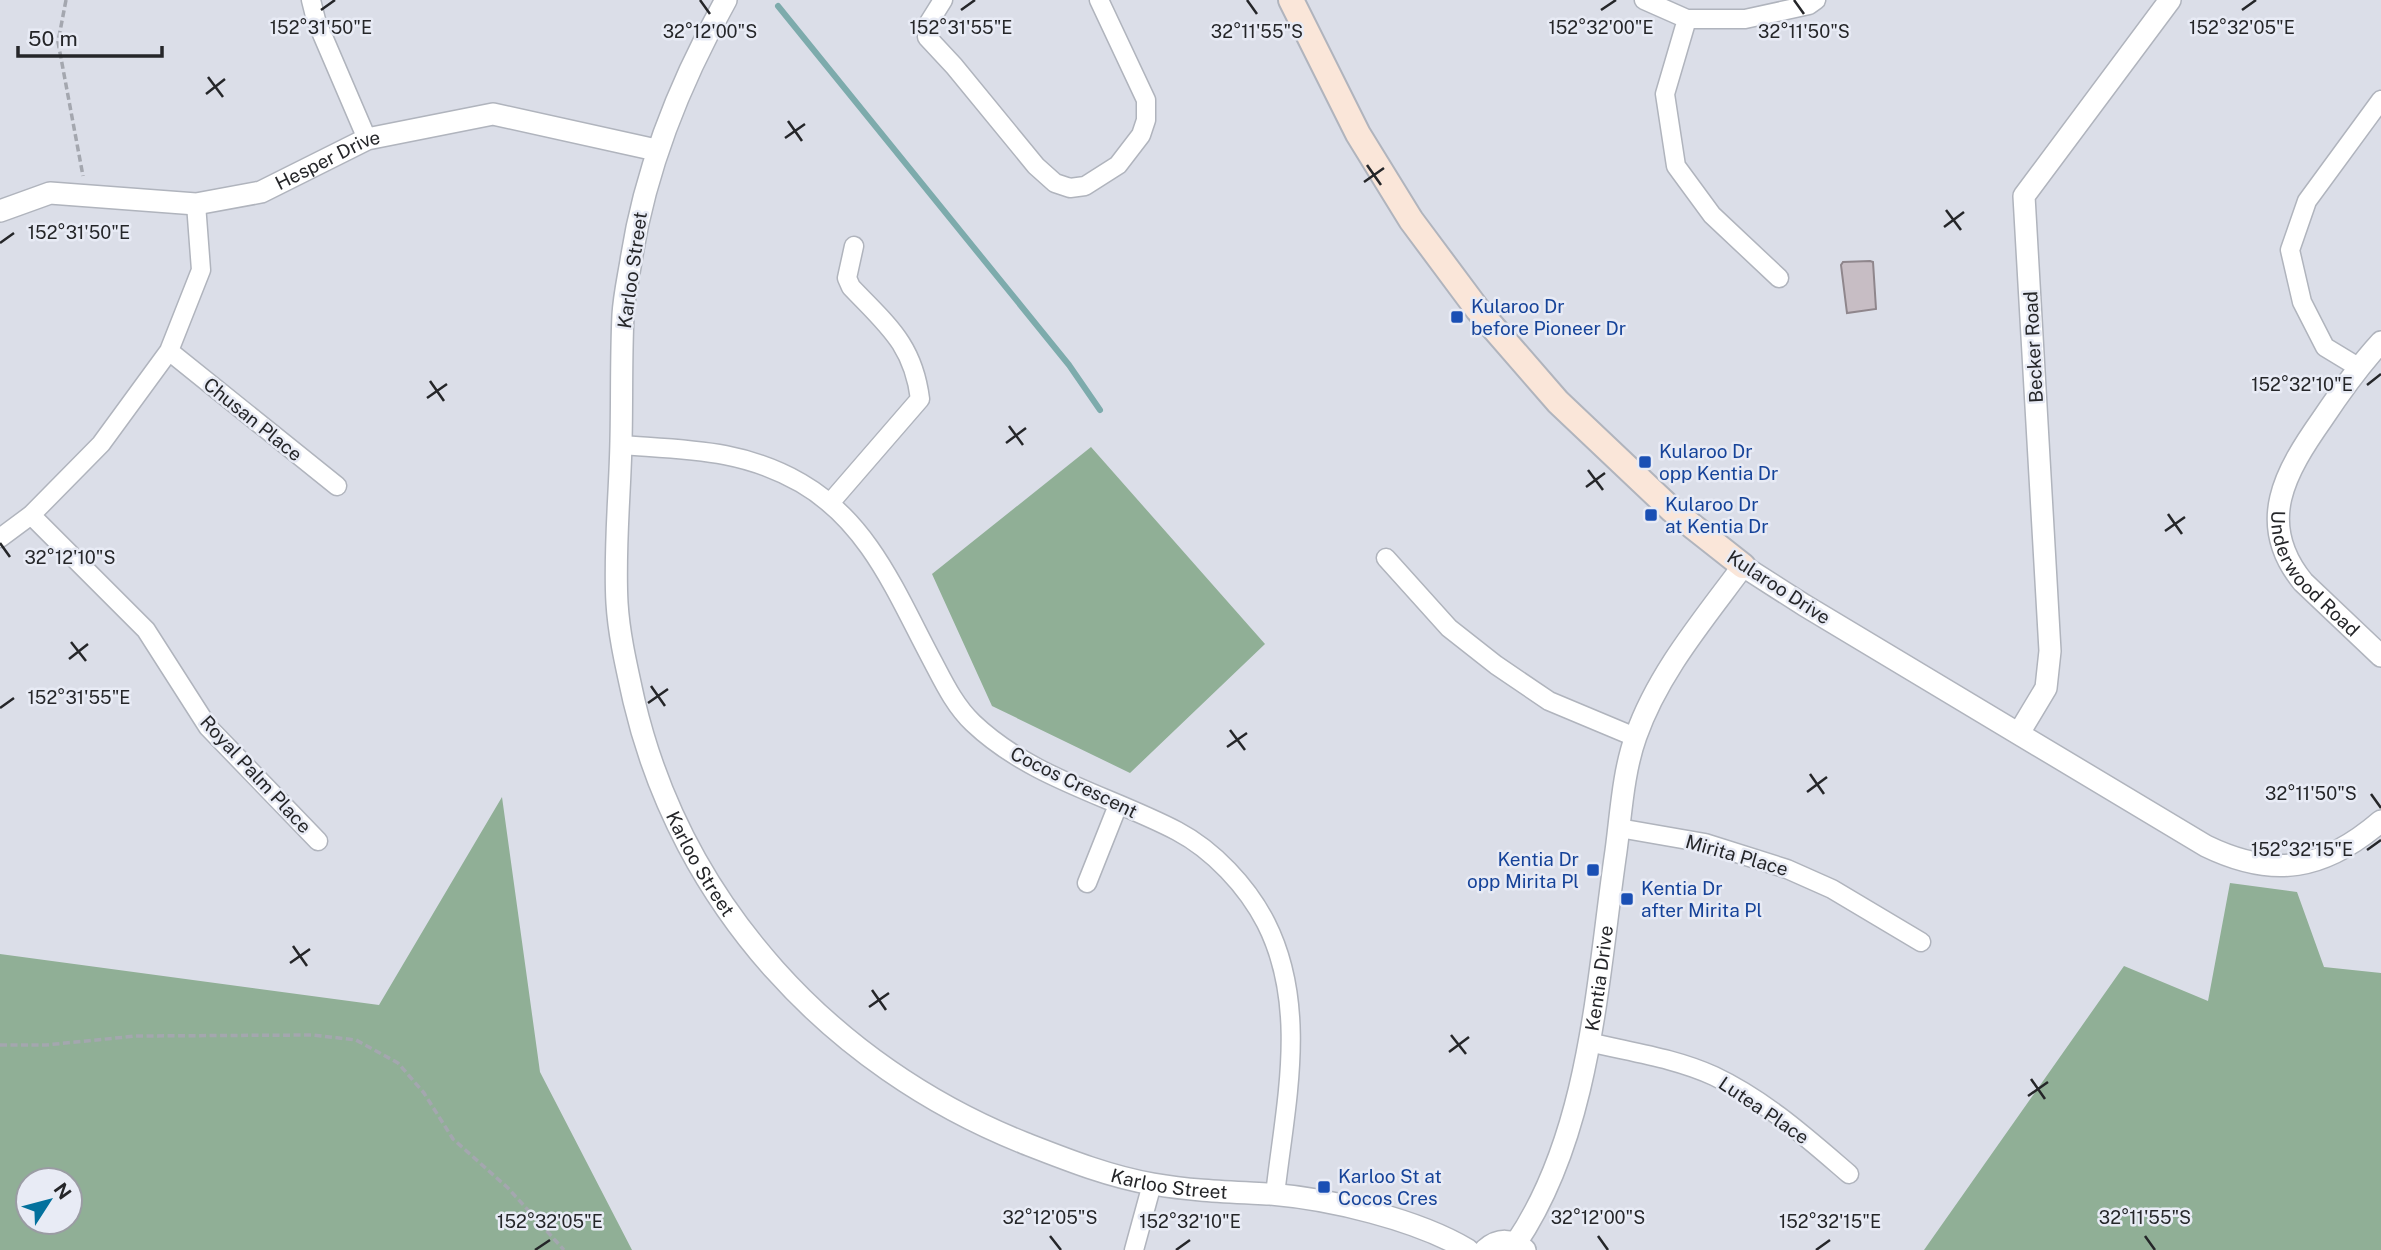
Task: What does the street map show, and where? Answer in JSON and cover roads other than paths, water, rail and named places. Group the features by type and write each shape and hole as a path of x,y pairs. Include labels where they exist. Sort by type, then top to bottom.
{"main road":[{"name":"Kularoo Drive","path":"1297,2 1358,134 1411,220 1478,310 1558,402 1672,510 1743,566"}],"street":[{"path":"311,0 316,20 367,139"},
{"name":"Karloo Street","path":"726,0 688,73 656,150 634,241 623,311 617,605 626,667 642,731 667,802 701,870 742,932 776,973 812,1009 858,1048 907,1082 967,1118 1088,1166 1152,1184 1275,1195 1392,1218 1453,1241 1468,1250"},
{"path":"943,0 928,24 927,37 1036,166 1055,183 1070,188 1085,186 1118,165 1141,135 1146,120 1146,100 1099,0"},
{"path":"1644,0 1687,19 1745,19 1809,5 1816,0"},
{"name":"Becker Road","path":"2019,733 2046,688 2050,651 2024,195 2170,0"},
{"path":"1687,19 1665,93 1676,166 1712,215 1779,278"},
{"path":"2358,367 2325,347 2302,302 2290,250 2307,201 2381,100"},
{"name":"Hesper Drive","path":"0,211 50,192 196,204 261,192 367,139 493,114 656,150"},
{"path":"0,538 31,515 101,444 169,351 201,270 196,204"},
{"path":"830,503 920,399 917,376 907,351 847,278 854,246"},
{"name":"Underwood Road","path":"2381,342 2358,367 2294,461 2282,488 2278,522 2282,546 2294,571 2381,656"},
{"name":"Chusan Place","path":"169,351 337,486"},
{"name":"Cocos Crescent","path":"621,444 719,452 765,466 801,484 830,503 859,530 881,564 950,694 971,721 1013,755 1050,775 1178,831 1220,862 1247,892 1266,923 1281,959 1289,993 1292,1034 1275,1195"},
{"name":"Royal Palm Place","path":"31,515 146,630 208,727 318,841"},
{"path":"1386,558 1449,628 1496,665 1549,701 1635,737"},
{"name":"Kularoo Drive","path":"1743,566 2206,846 2233,859 2255,865 2302,864 2329,856 2354,843 2381,821"},
{"name":"Kentia Drive","path":"1521,1246 1554,1174 1575,1104 1589,1042 1619,828 1635,737 1671,665 1743,566"},
{"path":"1087,883 1118,805"},
{"name":"Mirita Place","path":"1619,828 1705,843 1787,869 1832,889 1921,942"},
{"name":"Lutea Place","path":"1589,1042 1675,1062 1713,1075 1747,1094 1793,1126 1849,1174"},
{"path":"1134,1250 1152,1184"},
{"path":"1485,1250 1495,1242 1506,1240 1521,1246"}],"waterway":[{"path":"778,6 1069,365 1100,410"}],"place":[{"name":"Kularoo Dr before Pioneer Dr","path":"1457,317"},
{"name":"Kularoo Dr opp Kentia Dr","path":"1645,462"},
{"name":"Kularoo Dr at Kentia Dr","path":"1651,515"},
{"name":"Kentia Dr opp Mirita Pl","path":"1593,870"},
{"name":"Kentia Dr after Mirita Pl","path":"1627,899"},
{"name":"Karloo St at Cocos Cres","path":"1324,1187"}]}
